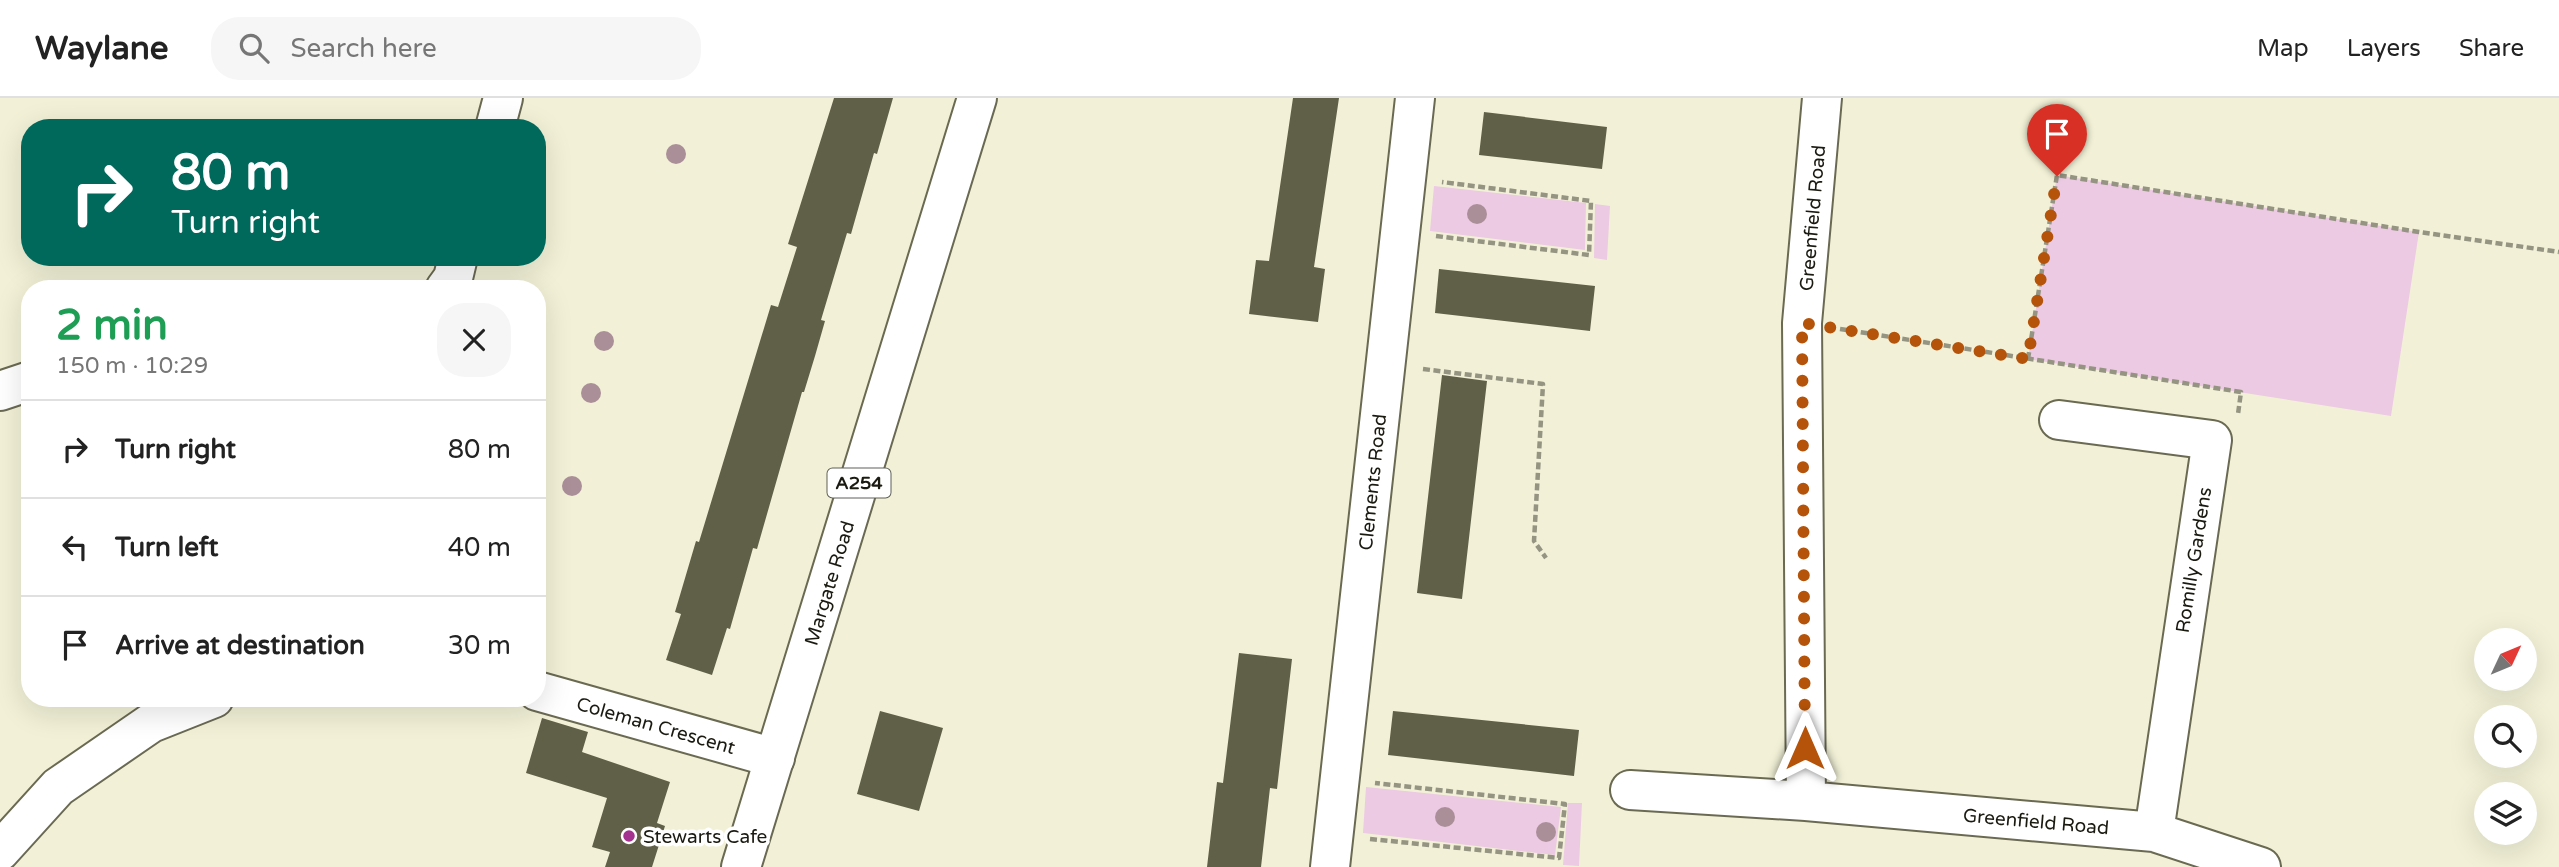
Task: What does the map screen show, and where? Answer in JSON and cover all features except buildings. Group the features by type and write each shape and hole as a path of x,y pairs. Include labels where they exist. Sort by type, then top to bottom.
{"street":[{"path":"497,119 503,98"},
{"name":"Margate Road","path":"741,867 977,98"},
{"name":"Clements Road","path":"1332,851 1415,98"},
{"name":"Greenfield Road","path":"1806,801 1802,323 1822,98"},
{"path":"0,391 21,384"},
{"path":"2059,420 2212,440"},
{"name":"Romilly Gardens","path":"2154,832 2212,440"},
{"name":"Coleman Crescent","path":"546,694 775,758"},
{"path":"0,851 58,787 151,723 191,707"},
{"name":"Greenfield Road","path":"1630,790 1806,801 2154,832 2262,867"}],"path":[{"path":"2028,359 2057,176 2559,251"},
{"path":"1400,232 1590,255 1591,201 1406,178"},
{"path":"1802,323 2241,392 2237,424 2212,440"},
{"path":"1385,364 1543,384 1534,541 1546,558"},
{"path":"1332,851 1559,858 1565,804 1340,779"}],"shaded area":[{"path":"2057,175 2419,232 2391,416 2028,359"},
{"path":"1434,186 1586,203 1585,250 1430,231"},
{"path":"1595,204 1610,206 1607,260 1594,258"},
{"path":"1366,787 1561,807 1555,855 1363,833"},
{"path":"1568,803 1582,803 1579,866 1563,865"}],"place":[{"name":"Stewarts Cafe","path":"629,836"}],"route":[{"path":"1805,748 1802,323 2028,359 2057,176"}]}
